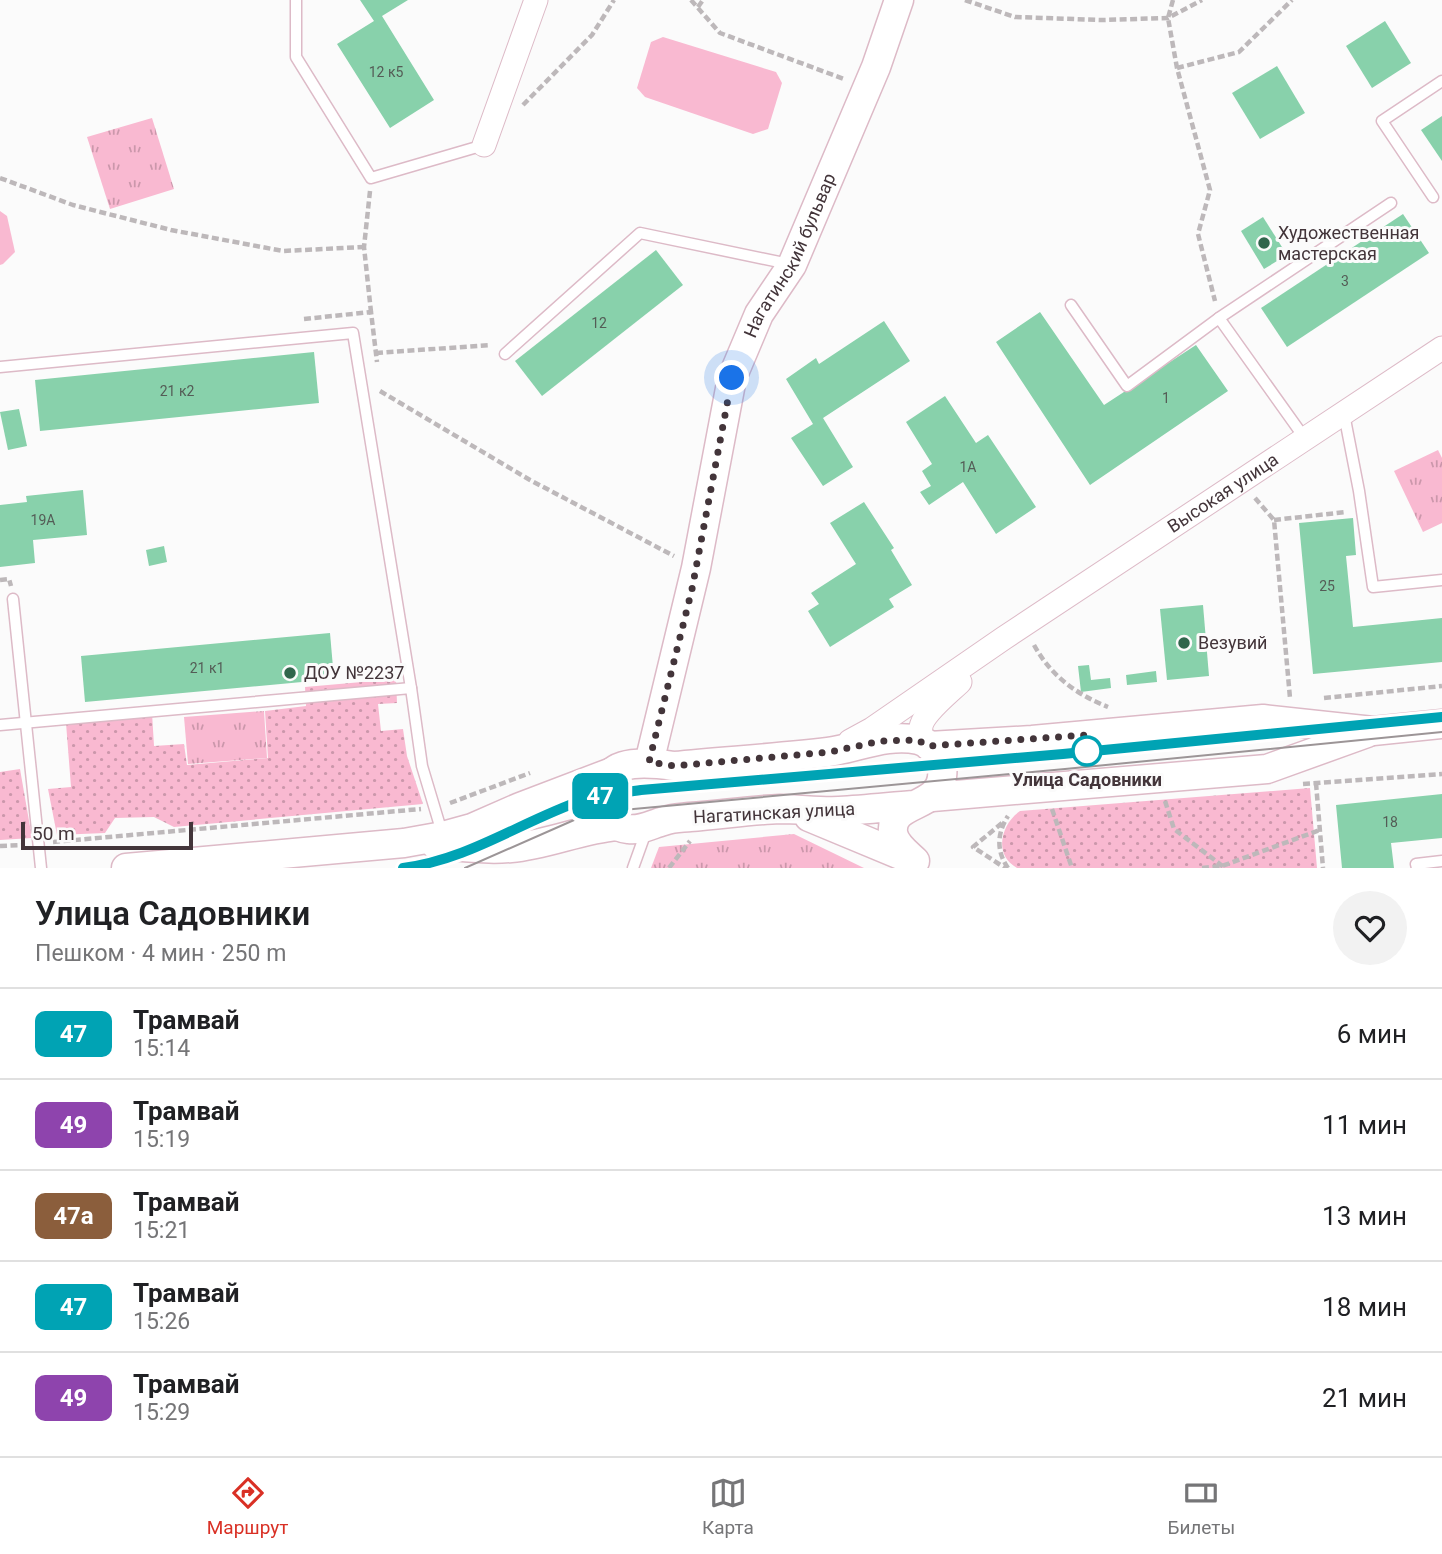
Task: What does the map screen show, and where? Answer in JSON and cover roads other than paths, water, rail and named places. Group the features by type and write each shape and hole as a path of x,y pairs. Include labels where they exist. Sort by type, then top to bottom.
{"street":[{"path":"484,145 536,0"},
{"name":"Нагатинский бульвар","path":"649,762 691,593 732,378 759,314 792,265 876,67 899,0"},
{"name":"Высокая улица","path":"830,752 872,729 1004,638 1344,414 1439,356"},
{"name":"Высокая улица","path":"928,745 920,734 926,715 1004,638"},
{"name":"Нагатинская улица","path":"126,868 404,843 443,836 472,828 621,766 649,762 674,766 830,752 881,741 917,740 928,745 1032,740 1263,719 1373,731 1442,724"},
{"name":"Нагатинская улица","path":"404,843 512,848 598,827 617,825 637,830 667,820 778,810 838,811 1267,769 1373,731"},
{"path":"922,865 896,841 893,833 899,814 922,801 942,780 942,764 928,745"},
{"path":"612,772 605,780 602,796 604,811 617,825"},
{"path":"778,810 815,819 922,865"}],"lane":[{"path":"296,0 296,57 371,178 484,145"},
{"path":"1433,197 1382,121 1442,81"},
{"path":"1071,305 1127,386 1220,318 1391,203"},
{"path":"505,354 640,233 792,265"},
{"path":"1220,318 1306,440"},
{"path":"0,367 353,333 422,766 443,836"},
{"path":"1344,414 1373,587 1442,580"},
{"path":"13,599 41,868"},
{"path":"0,725 411,688"},
{"path":"633,868 648,827"},
{"path":"1417,868 1416,864 1442,861"}],"tram line":[{"path":"402,868 426,864 472,849 560,809 597,796 1442,717"},
{"name":"47","path":"403,868 419,866 475,848 584,799 641,790 1063,754 1442,717"},
{"path":"465,868 590,813 1442,732"}],"place":[{"name":"Художественная мастерская","path":"1264,243"},
{"name":"Везувий","path":"1184,643"},
{"name":"ДОУ №2237","path":"290,673"},
{"name":"Улица Садовники","path":"1087,751"}]}
